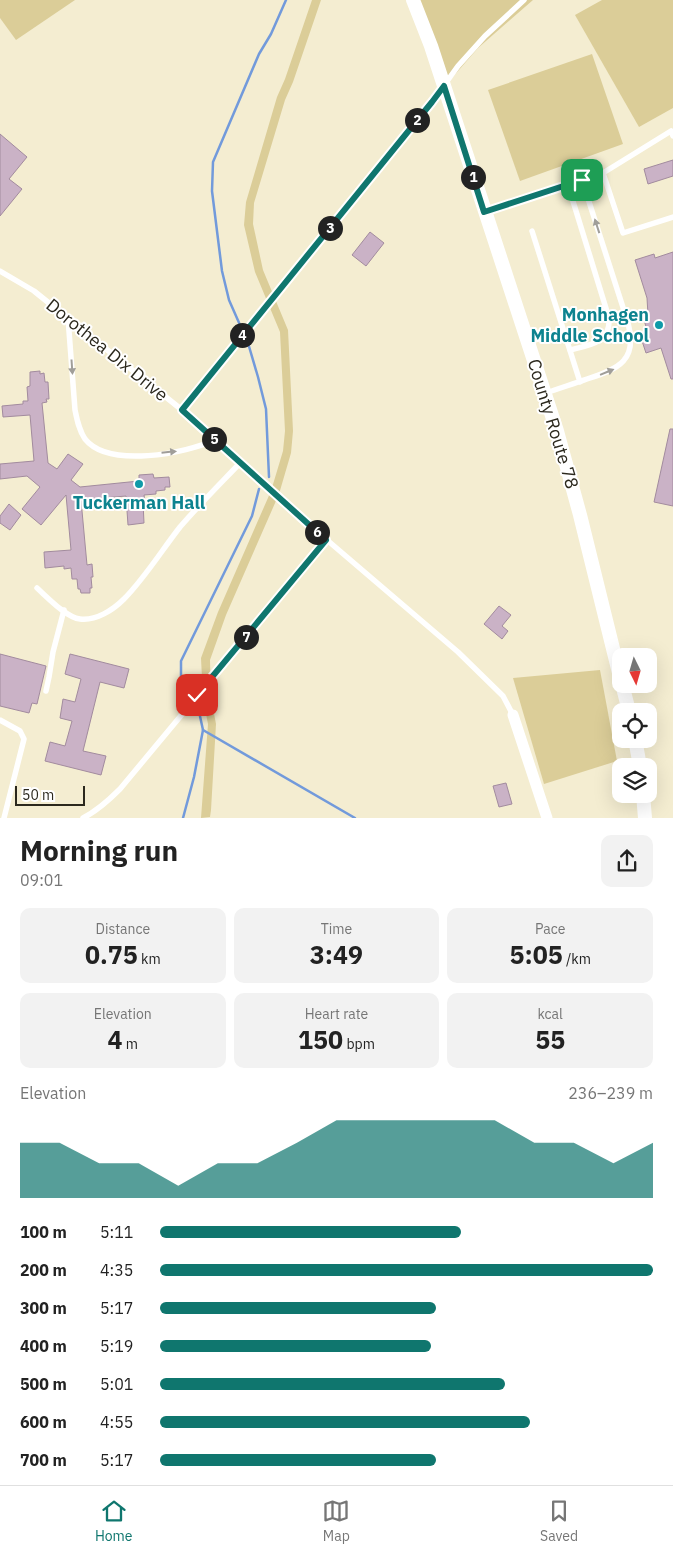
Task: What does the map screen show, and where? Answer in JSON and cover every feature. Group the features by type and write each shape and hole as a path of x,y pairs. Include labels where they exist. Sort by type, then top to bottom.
{"street":[{"name":"County Route 78","path":"413,0 431,46 557,431 613,648"},
{"path":"513,715 547,818"},
{"path":"644,803 645,818"}],"lane":[{"path":"182,410 432,102 458,66 485,36 524,0"},
{"path":"484,212 603,173 671,131 673,136"},
{"path":"603,173 623,233 673,217"},
{"path":"544,394 608,372 618,366 626,356 632,342 628,323 578,181"},
{"path":"568,185 610,324 607,333 601,340 570,350"},
{"path":"532,231 580,382"},
{"name":"Dorothea Dix Drive","path":"0,271 34,291 182,410 326,540 458,652 503,696 513,715"},
{"path":"68,318 77,424 86,440 109,454 139,456 181,451 215,440"},
{"path":"37,588 75,618 95,618 108,612 124,599 181,526 240,463"},
{"path":"83,818 107,802 120,789 326,540"},
{"path":"46,690 50,677 52,652 64,610"},
{"path":"0,720 20,731 24,739 4,818"}],"shaded area":[{"path":"0,0 75,0 16,40 0,18"},
{"path":"312,0 321,0 285,100 254,203 253,224 263,270 288,330 293,431 291,453 279,494 226,615 210,660 211,698 216,724 210,817 201,818 208,724 203,699 201,658 218,612 271,491 283,451 285,431 280,332 255,272 244,225 246,202 277,97"},
{"path":"416,0 533,0 478,48 445,86"},
{"path":"602,0 673,0 673,108 639,127 575,15"},
{"path":"592,54 623,144 520,181 488,90"},
{"path":"600,670 612,734 612,748 615,748 616,758 612,758 612,763 544,784 513,678"}],"building":[{"path":"0,134 27,157 9,179 22,189 0,216"},
{"path":"673,160 673,176 648,184 644,169"},
{"path":"370,232 384,243 366,266 352,255"},
{"name":"Monhagen Middle School","path":"673,252 673,379 671,379 661,348 646,353 640,335 648,333 643,317 648,315 647,298 635,260 654,254 655,258"},
{"name":"Tuckerman Hall","path":"40,371 40,374 44,373 45,382 48,382 49,399 46,399 47,402 42,403 48,463 57,469 68,454 83,464 71,480 80,487 139,481 139,475 153,474 154,478 169,477 170,487 165,487 165,490 156,491 156,494 144,495 144,523 128,525 126,496 81,500 87,565 92,564 93,577 91,577 92,588 90,588 90,593 81,593 80,589 78,589 77,579 72,579 71,568 64,569 64,566 45,568 44,552 71,550 66,495 41,525 22,509 40,487 27,476 0,479 0,464 34,461 30,415 3,417 2,406 23,404 23,401 28,401 27,387 30,386 30,372"},
{"path":"670,429 673,429 673,506 654,502"},
{"path":"9,504 21,515 10,530 0,523 0,516"},
{"path":"499,606 511,615 502,626 508,631 502,639 484,624"},
{"path":"0,654 46,666 37,704 32,703 29,713 0,706"},
{"path":"70,654 129,669 124,688 100,682 83,751 106,756 101,775 45,761 50,742 65,746 72,721 60,718 63,699 75,702 81,679 65,674"},
{"path":"506,783 512,804 499,807 493,786"}],"waterway":[{"path":"240,325 229,300 222,271 212,191 213,162 259,54 271,34 286,0"},
{"path":"248,343 266,409 269,477"},
{"path":"189,693 181,679 181,661 252,516 259,489"},
{"path":"183,818 194,777 203,730 198,707"},
{"path":"203,730 355,818"}],"place":[{"name":"Monhagen Middle School","path":"659,325"},
{"name":"Tuckerman Hall","path":"139,484"}],"route":[{"path":"197,695 326,540 182,410 444,86 484,212 582,180"}]}
